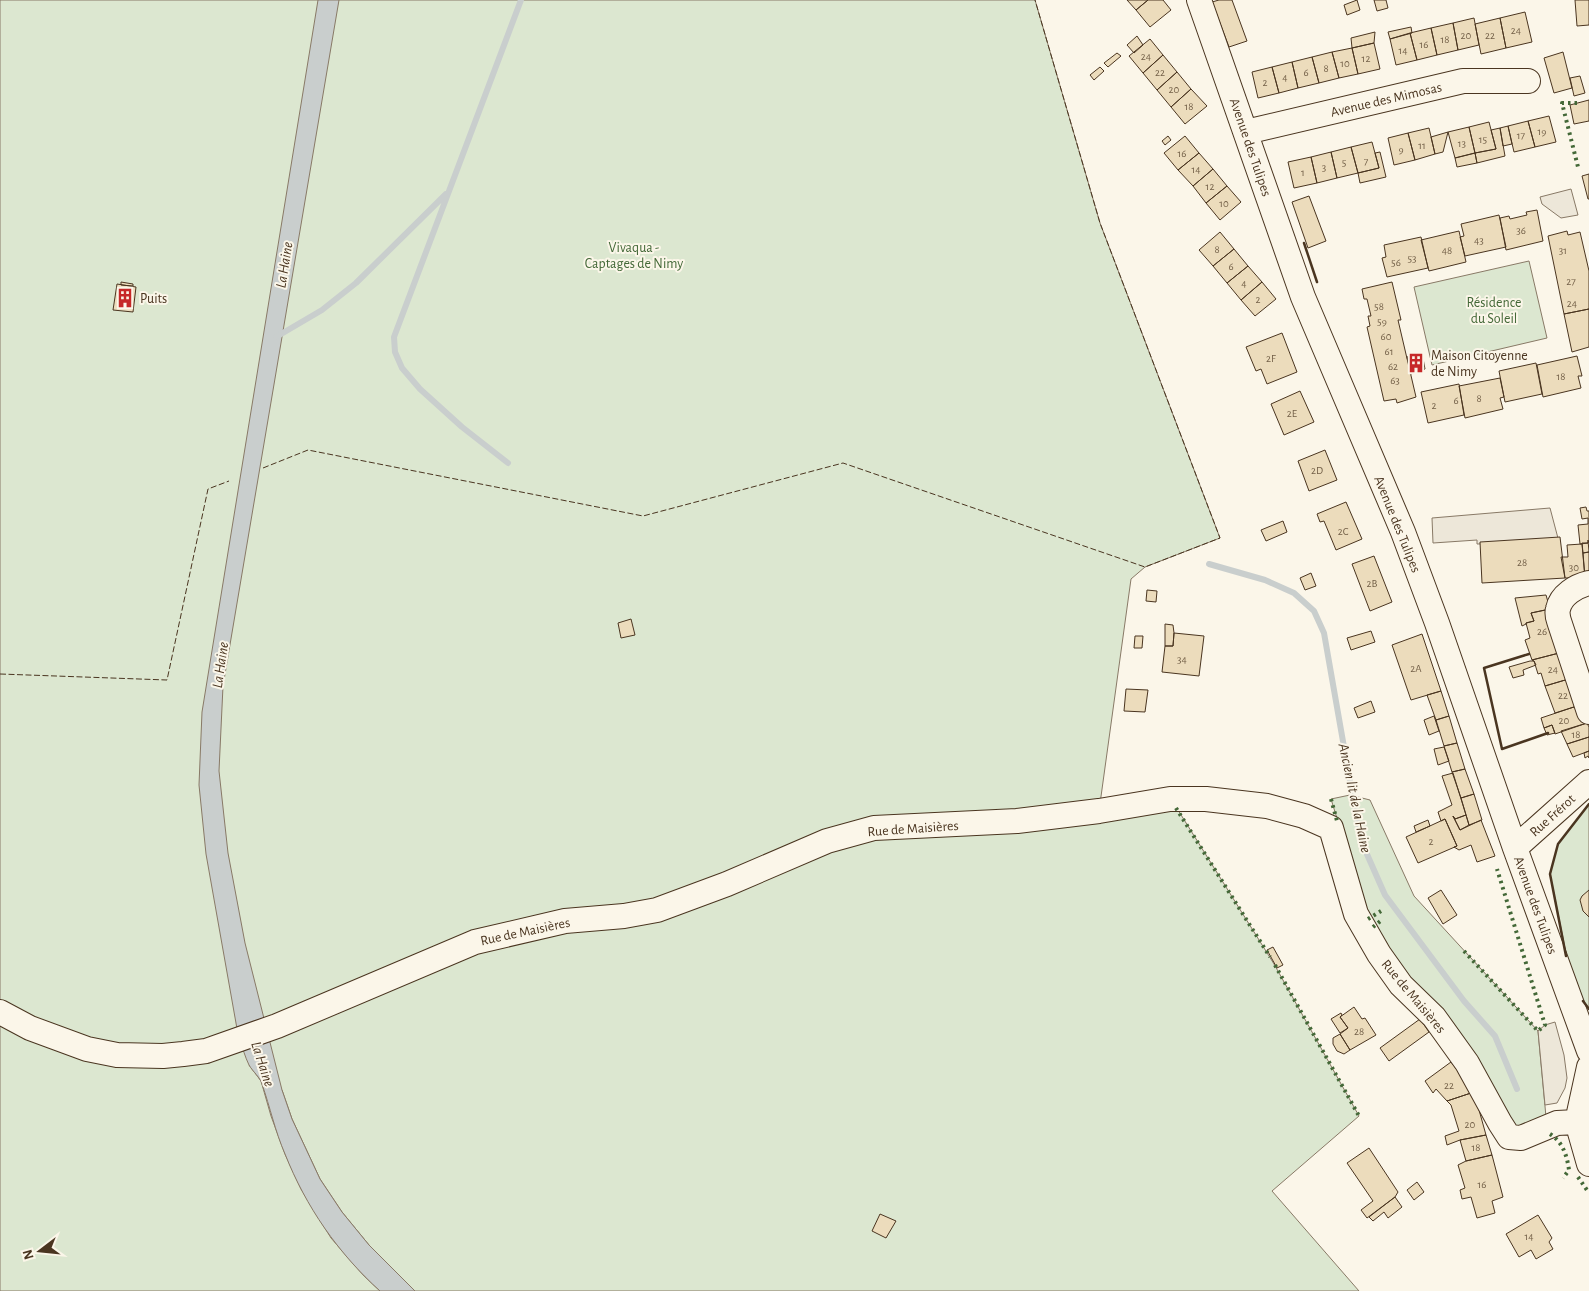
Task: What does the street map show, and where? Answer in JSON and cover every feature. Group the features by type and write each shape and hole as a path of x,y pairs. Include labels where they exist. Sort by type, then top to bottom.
{"street":[{"name":"Avenue des Tulipes","path":"1199,0 1304,297 1402,532 1437,622 1515,848 1589,1051"},
{"name":"Avenue des Mimosas","path":"1246,132 1464,81 1528,81"},
{"path":"1589,583 1582,584 1571,591 1564,597 1558,609 1559,621 1589,712"},
{"name":"Rue Frérot","path":"1515,848 1589,782"},
{"name":"Rue de Maisières","path":"0,1012 30,1028 59,1040 87,1049 117,1055 163,1056 206,1051 277,1026 474,942 565,921 624,916 658,910 727,884 827,840 874,828 1017,821 1099,811 1170,799 1206,799 1267,806 1304,816 1331,828 1356,914 1378,954 1401,985 1434,1017 1467,1063 1509,1137 1521,1138 1557,1123 1577,1122"},
{"path":"1589,1067 1577,1122 1589,1164"}],"green space":[{"name":"Vivaqua - Captages de Nimy","path":"0,0 1035,0 1100,223 1220,538 1145,567 1131,579 1099,811 1173,802 1274,964 1359,1116 1272,1191 1359,1291 415,1291 369,1245 342,1212 320,1179 292,1119 282,1090 249,1065 261,1081 285,1154 301,1189 331,1238 364,1276 380,1291 0,1291"},
{"name":"Résidence du Soleil","path":"1529,261 1547,338 1432,365 1414,287"},
{"path":"1350,795 1370,800 1414,896 1538,1031 1546,1117 1521,1138 1379,954 1331,799"},
{"path":"1589,804 1589,1009 1583,1003 1567,958 1550,874 1558,844"}],"shaded area":[{"path":"1571,189 1578,215 1561,218 1542,204 1540,197"},
{"path":"1550,508 1559,542 1477,544 1477,540 1433,543 1432,518"},
{"path":"1555,1022 1564,1055 1567,1078 1565,1088 1557,1103 1545,1105 1538,1031 1545,1025"}],"water":[{"name":"La Haine","path":"318,0 339,0 223,686 219,771 228,853 245,943 282,1090 292,1119 320,1179 342,1212 369,1245 415,1291 380,1291 337,1245 313,1211 293,1174 278,1137 261,1081 249,1065 239,1040 206,854 199,785 202,712"}],"building":[{"path":"1127,0 1148,0 1136,10"},
{"path":"1148,0 1163,0 1171,10 1150,27 1136,10"},
{"path":"1232,0 1247,41 1229,47 1212,2"},
{"path":"1357,0 1360,10 1347,15 1344,5"},
{"path":"1374,0 1386,0 1388,8 1377,11"},
{"path":"1575,0 1589,0 1589,25 1577,26"},
{"path":"1525,12 1532,42 1506,48 1500,18"},
{"path":"1474,18 1479,45 1458,50 1453,23"},
{"path":"1500,18 1506,48 1481,54 1475,24"},
{"path":"1453,23 1458,50 1437,55 1431,28"},
{"path":"1411,27 1412,33 1390,39 1388,32"},
{"path":"1431,28 1437,55 1417,60 1410,33"},
{"path":"1375,32 1374,43 1352,48 1351,38"},
{"path":"1410,33 1417,60 1396,65 1390,39"},
{"path":"1137,36 1143,45 1134,53 1127,45"},
{"path":"1150,39 1163,55 1143,73 1129,56"},
{"path":"1374,43 1380,69 1358,74 1352,48"},
{"path":"1352,48 1358,74 1339,78 1332,52"},
{"path":"1332,52 1339,78 1319,83 1312,57"},
{"path":"1563,52 1572,88 1554,93 1544,58"},
{"path":"1117,53 1121,56 1108,67 1104,63"},
{"path":"1163,55 1177,72 1157,90 1143,73"},
{"path":"1312,57 1319,83 1298,88 1292,62"},
{"path":"1292,62 1298,88 1279,93 1272,67"},
{"path":"1100,67 1104,71 1094,80 1090,75"},
{"path":"1272,67 1279,93 1258,98 1252,72"},
{"path":"1177,72 1191,89 1171,107 1157,90"},
{"path":"1580,76 1585,93 1574,96 1570,78"},
{"path":"1191,89 1207,106 1185,124 1171,107"},
{"path":"1589,100 1589,121 1574,124 1570,105"},
{"path":"1549,116 1556,142 1535,147 1528,121"},
{"path":"1528,121 1535,147 1514,152 1508,126"},
{"path":"1489,122 1496,149 1475,153 1469,127"},
{"path":"1508,126 1512,144 1503,146 1500,128"},
{"path":"1469,127 1475,153 1455,158 1448,132"},
{"path":"1429,128 1435,154 1415,160 1408,133"},
{"path":"1500,128 1505,156 1477,163 1475,153 1496,149 1491,130"},
{"path":"1448,132 1443,152 1435,154 1431,137"},
{"path":"1408,133 1415,160 1394,165 1388,138"},
{"path":"1168,136 1171,140 1165,145 1162,141"},
{"path":"1185,136 1199,153 1178,170 1164,153"},
{"path":"1372,142 1379,168 1358,173 1351,147"},
{"path":"1351,147 1358,173 1337,178 1331,152"},
{"path":"1331,152 1337,178 1317,183 1311,157"},
{"path":"1380,152 1386,177 1360,183 1358,173 1379,168 1375,153"},
{"path":"1199,153 1213,169 1193,186 1178,170"},
{"path":"1475,153 1477,163 1457,167 1455,158"},
{"path":"1311,157 1317,183 1294,188 1288,162"},
{"path":"1213,169 1227,186 1206,203 1193,186"},
{"path":"1589,174 1589,199 1588,199 1582,176"},
{"path":"1227,186 1241,202 1220,220 1206,203"},
{"path":"1309,196 1326,241 1308,248 1292,202"},
{"path":"1537,210 1543,241 1506,250 1500,218 1509,216 1510,219 1527,215 1526,212"},
{"path":"1499,215 1506,247 1465,256 1460,237 1464,236 1461,224"},
{"path":"1459,231 1466,262 1429,271 1421,240"},
{"path":"1567,231 1568,235 1580,232 1589,271 1589,309 1564,314 1548,236"},
{"path":"1220,232 1234,249 1213,266 1199,250"},
{"path":"1421,237 1428,268 1387,277 1382,258 1386,257 1384,245"},
{"path":"1234,249 1248,266 1227,283 1213,266"},
{"path":"1248,266 1262,282 1241,300 1227,283"},
{"path":"121,282 133,284 133,286 121,285"},
{"path":"1262,282 1276,299 1255,316 1241,300"},
{"path":"1392,282 1401,320 1398,320 1416,397 1397,403 1396,399 1384,401 1367,327 1370,326 1368,316 1371,316 1367,299 1364,299 1362,289"},
{"name":"Puits","path":"117,284 136,287 133,312 113,310"},
{"path":"1589,309 1589,347 1572,352 1564,314"},
{"path":"1282,333 1297,372 1267,384 1261,369 1256,371 1246,347"},
{"name":"Maison Citoyenne de Nimy","path":"1422,353 1425,369 1411,374 1407,357"},
{"path":"1577,356 1582,376 1578,376 1581,388 1543,397 1537,365"},
{"path":"1536,363 1542,394 1505,402 1499,371"},
{"path":"1500,378 1504,397 1500,398 1503,409 1465,418 1459,386"},
{"path":"1459,384 1464,415 1428,423 1421,392"},
{"path":"1300,391 1314,422 1284,435 1271,404"},
{"path":"1325,450 1337,480 1309,491 1298,461"},
{"path":"1346,502 1362,539 1336,550 1324,521 1320,522 1317,514"},
{"path":"1586,507 1587,511 1589,511 1589,540 1588,543 1580,544 1578,525 1588,524 1588,518 1582,519 1580,508"},
{"path":"1283,521 1287,532 1266,541 1261,530"},
{"path":"1560,537 1565,578 1482,583 1480,542"},
{"path":"1588,540 1589,552 1583,553 1582,543 1588,543"},
{"path":"1582,544 1585,578 1565,578 1561,557 1568,557 1567,545"},
{"path":"1589,552 1589,578 1585,578 1583,553"},
{"path":"1374,556 1392,602 1370,611 1352,564"},
{"path":"1311,573 1316,586 1305,590 1300,578"},
{"path":"1147,590 1157,591 1156,602 1146,601"},
{"path":"1546,595 1550,609 1531,613 1534,621 1522,626 1515,598"},
{"path":"1550,609 1563,652 1532,660 1525,640 1530,638 1526,623 1534,621 1531,613"},
{"path":"631,619 635,635 621,638 618,623"},
{"path":"1165,624 1173,625 1173,646 1165,646"},
{"path":"1371,631 1375,642 1351,650 1347,638"},
{"path":"1174,633 1204,636 1199,676 1162,672 1165,646 1173,646"},
{"path":"1422,634 1441,691 1411,700 1392,645"},
{"path":"1135,636 1143,636 1142,648 1134,648"},
{"path":"1563,652 1572,678 1545,686 1541,673 1538,674 1532,660"},
{"path":"1534,661 1536,665 1523,670 1524,675 1513,678 1509,667"},
{"path":"1572,678 1580,705 1555,713 1545,686"},
{"path":"1126,689 1148,690 1145,712 1124,711"},
{"path":"1441,691 1449,716 1436,720 1427,695"},
{"path":"1371,701 1375,712 1358,718 1354,708"},
{"path":"1580,705 1587,723 1555,734 1552,725 1544,728 1541,718"},
{"path":"1434,716 1439,731 1429,735 1424,720"},
{"path":"1449,716 1457,743 1444,746 1436,720"},
{"path":"1587,723 1589,737 1567,744 1561,731"},
{"path":"1552,725 1555,733 1547,735 1544,728"},
{"path":"1589,737 1589,751 1573,757 1567,744"},
{"path":"1457,743 1465,769 1452,772 1444,746"},
{"path":"1444,747 1449,761 1438,765 1434,749"},
{"path":"1589,751 1589,758 1588,756 1585,758 1584,753"},
{"path":"1465,769 1474,794 1461,798 1452,772"},
{"path":"1453,773 1466,815 1455,819 1453,816 1460,830 1481,820 1495,856 1477,862 1471,845 1459,850 1454,847 1457,846 1445,819 1441,821 1438,812 1452,805 1442,776"},
{"path":"1474,794 1482,820 1469,825 1461,798"},
{"path":"1466,815 1469,825 1460,830 1453,816 1455,819"},
{"path":"1445,819 1457,846 1418,863 1406,837"},
{"path":"1428,820 1430,826 1416,832 1414,826"},
{"path":"1441,890 1457,915 1443,924 1428,898"},
{"path":"1589,890 1589,917 1583,911 1580,900"},
{"path":"1273,947 1283,965 1277,968 1267,950"},
{"path":"1354,1007 1362,1019 1365,1018 1376,1035 1350,1050 1340,1034 1348,1028 1340,1017"},
{"path":"1341,1013 1340,1017 1348,1028 1340,1033 1331,1019"},
{"path":"1420,1019 1429,1032 1389,1061 1380,1048"},
{"path":"1340,1034 1350,1050 1344,1054 1337,1051 1333,1044 1333,1038"},
{"path":"1451,1062 1474,1092 1447,1101 1436,1089 1433,1093 1425,1081"},
{"path":"1474,1092 1486,1135 1460,1140 1447,1145 1445,1136 1459,1131 1451,1105 1447,1101"},
{"path":"1486,1135 1492,1155 1466,1161 1460,1140"},
{"path":"1369,1148 1398,1192 1395,1197 1367,1218 1361,1210 1373,1201 1347,1163"},
{"path":"1492,1155 1503,1197 1492,1201 1495,1213 1477,1218 1471,1197 1462,1199 1460,1190 1465,1188 1458,1165 1466,1161"},
{"path":"1417,1182 1424,1192 1414,1200 1407,1190"},
{"path":"1395,1197 1402,1207 1388,1218 1384,1212 1373,1221 1369,1217"},
{"path":"880,1214 896,1221 886,1238 872,1231"},
{"path":"1538,1215 1552,1238 1549,1242 1553,1249 1536,1259 1531,1250 1519,1257 1506,1234"}],"waterway":[{"path":"508,463 462,427 420,389 402,368 395,352 394,337 521,0"},
{"path":"276,337 322,310 356,283 446,194"},
{"name":"Ancien lit de la Haine","path":"1209,564 1265,580 1294,593 1314,611 1324,633 1357,821 1366,852 1385,895 1464,1001 1495,1036 1517,1089"}],"hedge":[{"path":"1577,103 1562,103 1578,167"},
{"path":"1331,799 1337,821"},
{"path":"1176,808 1270,957"},
{"path":"1464,951 1538,1031 1545,1025 1497,869"},
{"path":"1368,919 1381,911"},
{"path":"1373,927 1383,919"},
{"path":"1275,965 1359,1116"},
{"path":"1550,1134 1558,1141 1566,1155 1569,1170 1563,1178"},
{"path":"1578,1177 1589,1193"}],"fence":[{"path":"263,468 308,450 643,516 843,463 1145,567 1220,538 1100,223 1035,0"},
{"path":"0,674 167,680 208,489 229,481"}],"wall":[{"path":"1304,243 1317,282"},
{"path":"1529,654 1484,668 1502,749 1548,733"},
{"path":"1566,956 1550,874 1558,844 1589,804"},
{"path":"1583,1001 1589,1009"}],"place":[{"name":"Puits","path":"125,298"},
{"name":"Maison Citoyenne de Nimy","path":"1416,363"}]}
